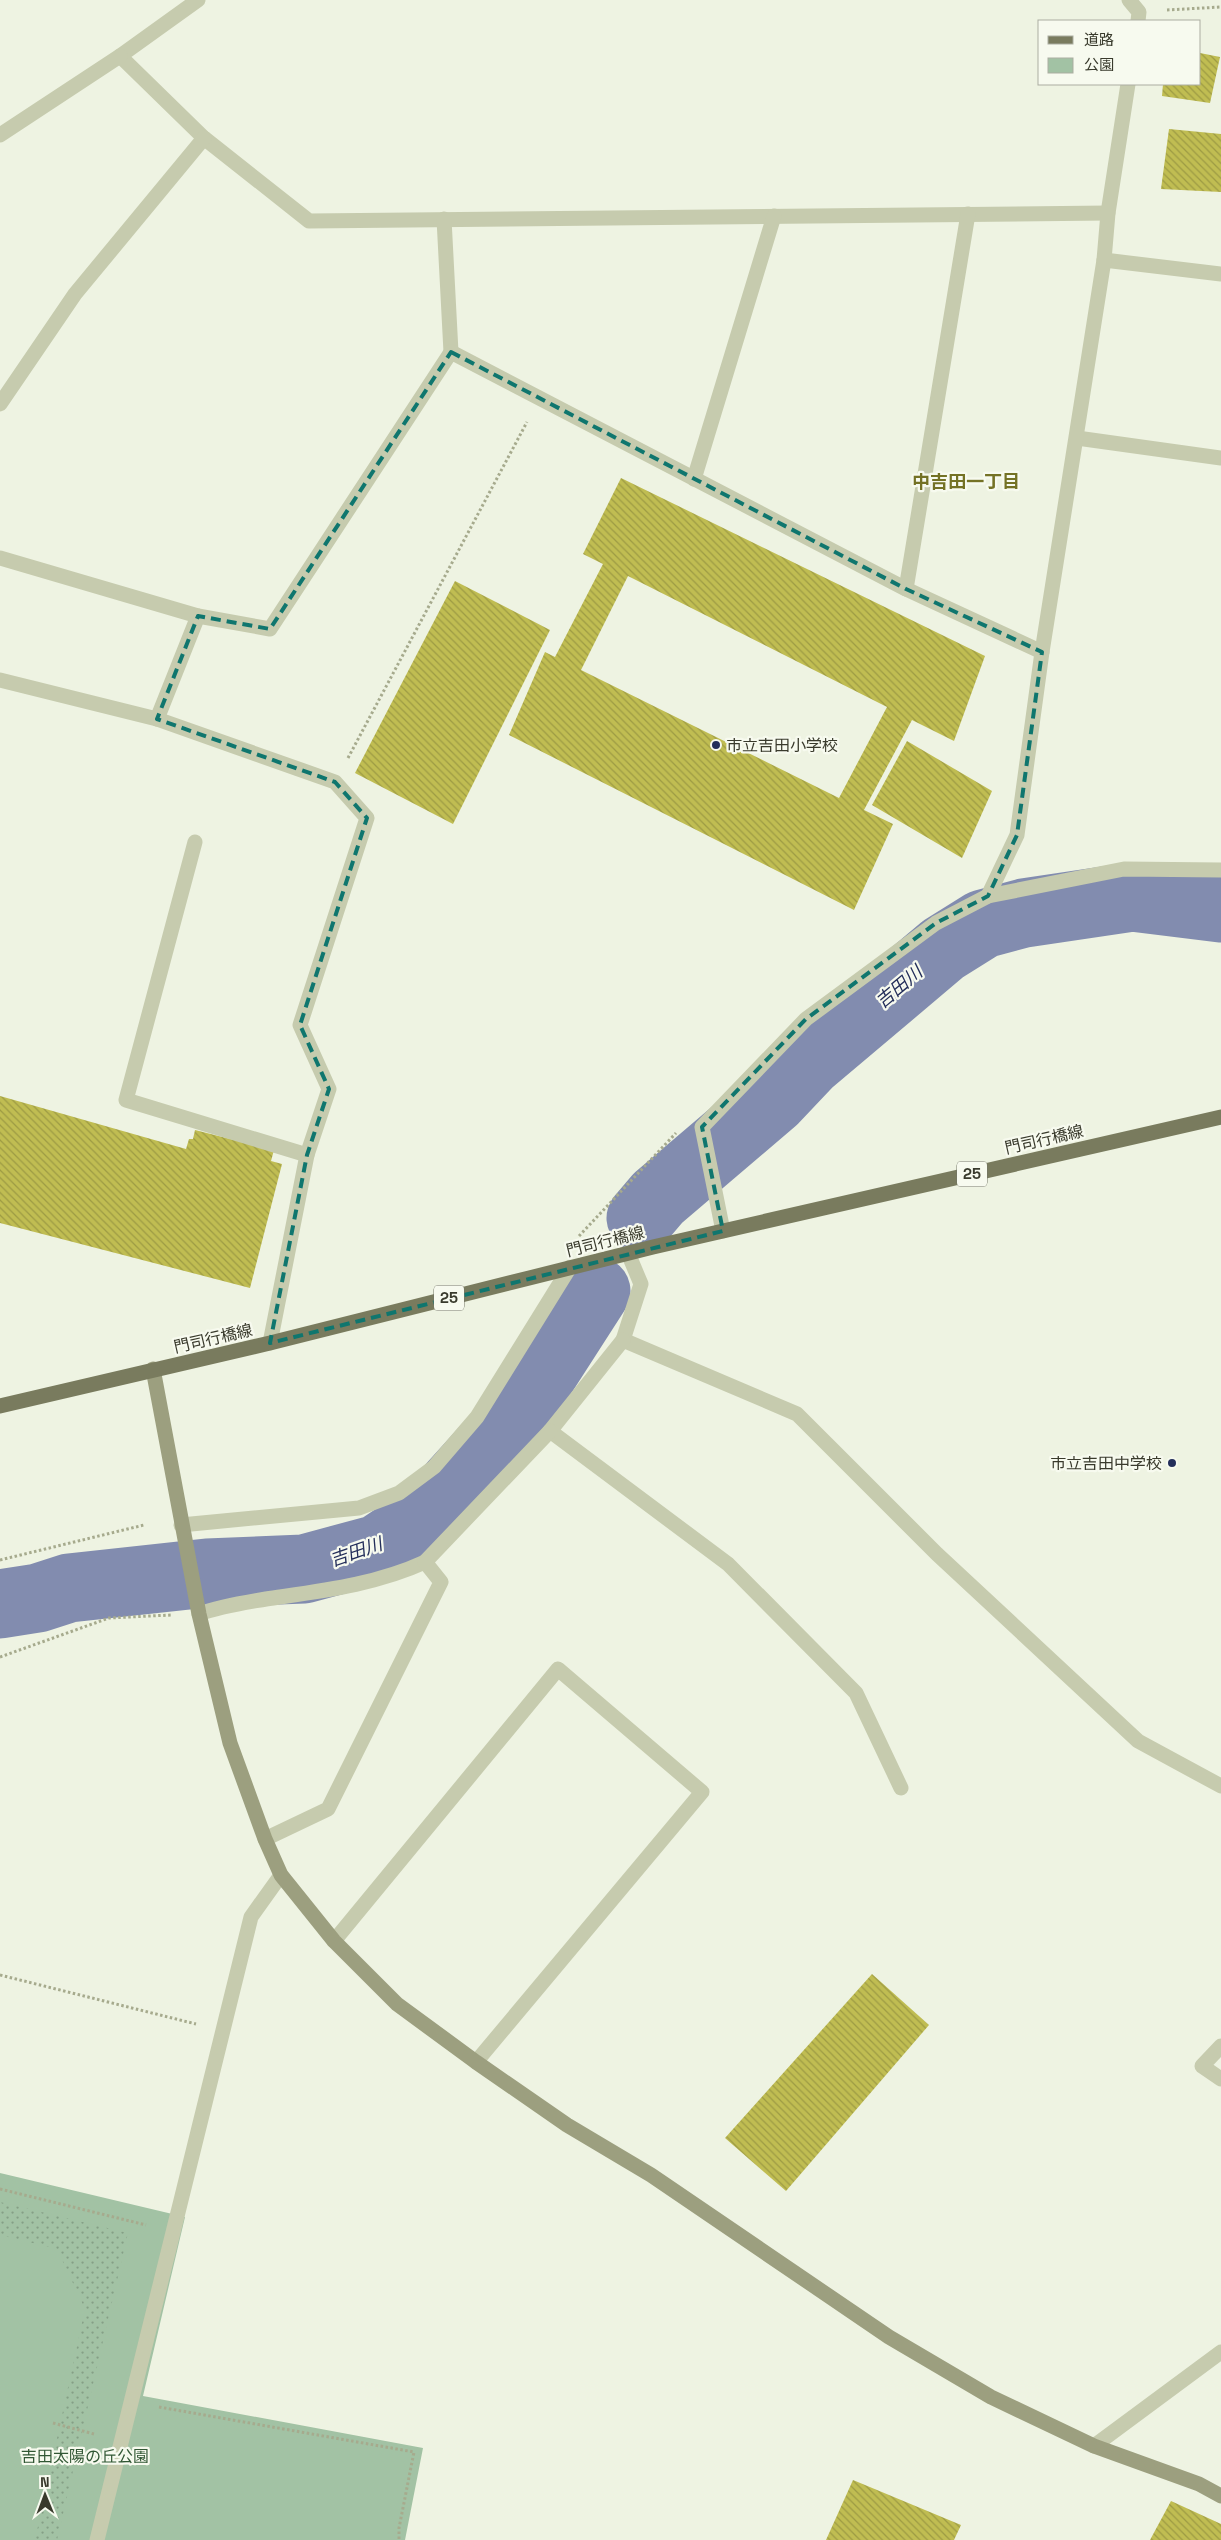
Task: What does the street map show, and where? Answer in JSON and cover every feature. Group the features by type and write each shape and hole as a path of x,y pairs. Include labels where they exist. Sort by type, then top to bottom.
{"main road":[{"name":"門司行橋線","path":"0,1406 270,1343 722,1230 1221,1116"}],"street":[{"path":"0,135 120,56 198,0"},
{"path":"1129,0 1138,17"},
{"path":"120,56 204,138 309,221 1108,213"},
{"path":"988,896 1017,835 1042,652 1104,260 1108,213 1128,85"},
{"path":"0,404 75,294 204,138"},
{"path":"906,589 968,214"},
{"path":"694,480 774,216"},
{"path":"0,558 198,616 270,628 451,352 444,219"},
{"path":"1104,260 1221,274"},
{"path":"451,352 906,589 1042,652"},
{"path":"1077,438 1221,458"},
{"path":"157,718 198,616"},
{"path":"0,680 157,718 335,782 367,818 300,1025 329,1089 307,1155 270,1343"},
{"path":"195,842 126,1100 307,1155"},
{"path":"722,1230 705,1124 806,1019 936,923 988,896 1124,869 1221,870"},
{"path":"199,1614 221,1606 351,1586 399,1574 426,1562 550,1431 623,1340 641,1284 628,1253"},
{"path":"181,1525 358,1508 399,1493 434,1467 477,1417 570,1267"},
{"path":"623,1340 797,1414 937,1554 1138,1742 1221,1786"},
{"path":"153,1369 194,1591 230,1743 265,1839 281,1875 334,1940 397,2004 476,2062 567,2125 651,2175 889,2337 990,2397 1094,2446 1199,2484 1221,2496"},
{"path":"550,1431 728,1564 856,1693 901,1788"},
{"path":"265,1839 328,1809 441,1582 426,1562"},
{"path":"334,1940 558,1669 702,1792 476,2062"},
{"path":"97,2540 251,1917 281,1875"},
{"path":"1221,2046 1202,2066 1221,2079"},
{"path":"1094,2446 1221,2352"}],"path":[{"path":"1138,17 1221,7"},
{"path":"335,782 539,399"},
{"path":"574,1242 680,1128 705,1124"},
{"path":"0,1560 144,1525"},
{"path":"0,1657 109,1618 199,1614"},
{"path":"0,1975 223,2031"},
{"path":"0,2188 173,2232"},
{"path":"131,2402 414,2452 399,2528 399,2540"},
{"path":"54,2423 121,2442"}],"highlighted area":[{"path":"451,352 906,589 1042,652 1017,835 988,896 936,923 806,1019 702,1127 723,1231 270,1343 307,1155 329,1089 300,1025 367,818 335,782 157,719 198,616 270,629"}],"green space":[{"name":"吉田太陽の丘公園","path":"0,2173 185,2217 143,2396 423,2448 405,2540 0,2540"},
{"path":"0,2202 128,2233 57,2540 35,2540 85,2309 57,2249 0,2235"}],"building":[{"path":"1201,53 1220,57 1210,103 1162,96 1163,85 1201,85"},
{"path":"1169,129 1221,134 1221,192 1161,189"},
{"path":"621,478 985,656 954,741 912,720 864,810 893,824 854,910 509,735 545,652 555,657 603,564 583,554","holes":["628,576 887,707 839,798 581,670"]},
{"path":"455,581 550,630 453,824 355,773"},
{"path":"907,741 992,791 962,858 872,805"},
{"path":"0,1096 186,1149 189,1139 193,1139 195,1130 274,1150 271,1161 282,1164 250,1288 0,1223"},
{"path":"872,1974 929,2025 786,2191 725,2138"},
{"path":"853,2480 961,2525 954,2540 826,2540"},
{"path":"1171,2501 1221,2524 1221,2540 1150,2540"}],"waterway":[{"name":"吉田川","path":"641,1218 658,1198 773,1100 808,1063 943,949 983,924 1024,913 1132,897 1221,908"},
{"name":"吉田川","path":"0,1604 38,1598 69,1588 207,1573 304,1569 378,1549 402,1533 438,1502 515,1417 596,1291"}],"place":[{"name":"市立吉田小学校","path":"716,745"},
{"name":"市立吉田中学校","path":"1172,1463"}],"district":[{"name":"中吉田一丁目","path":"966,482"}]}
